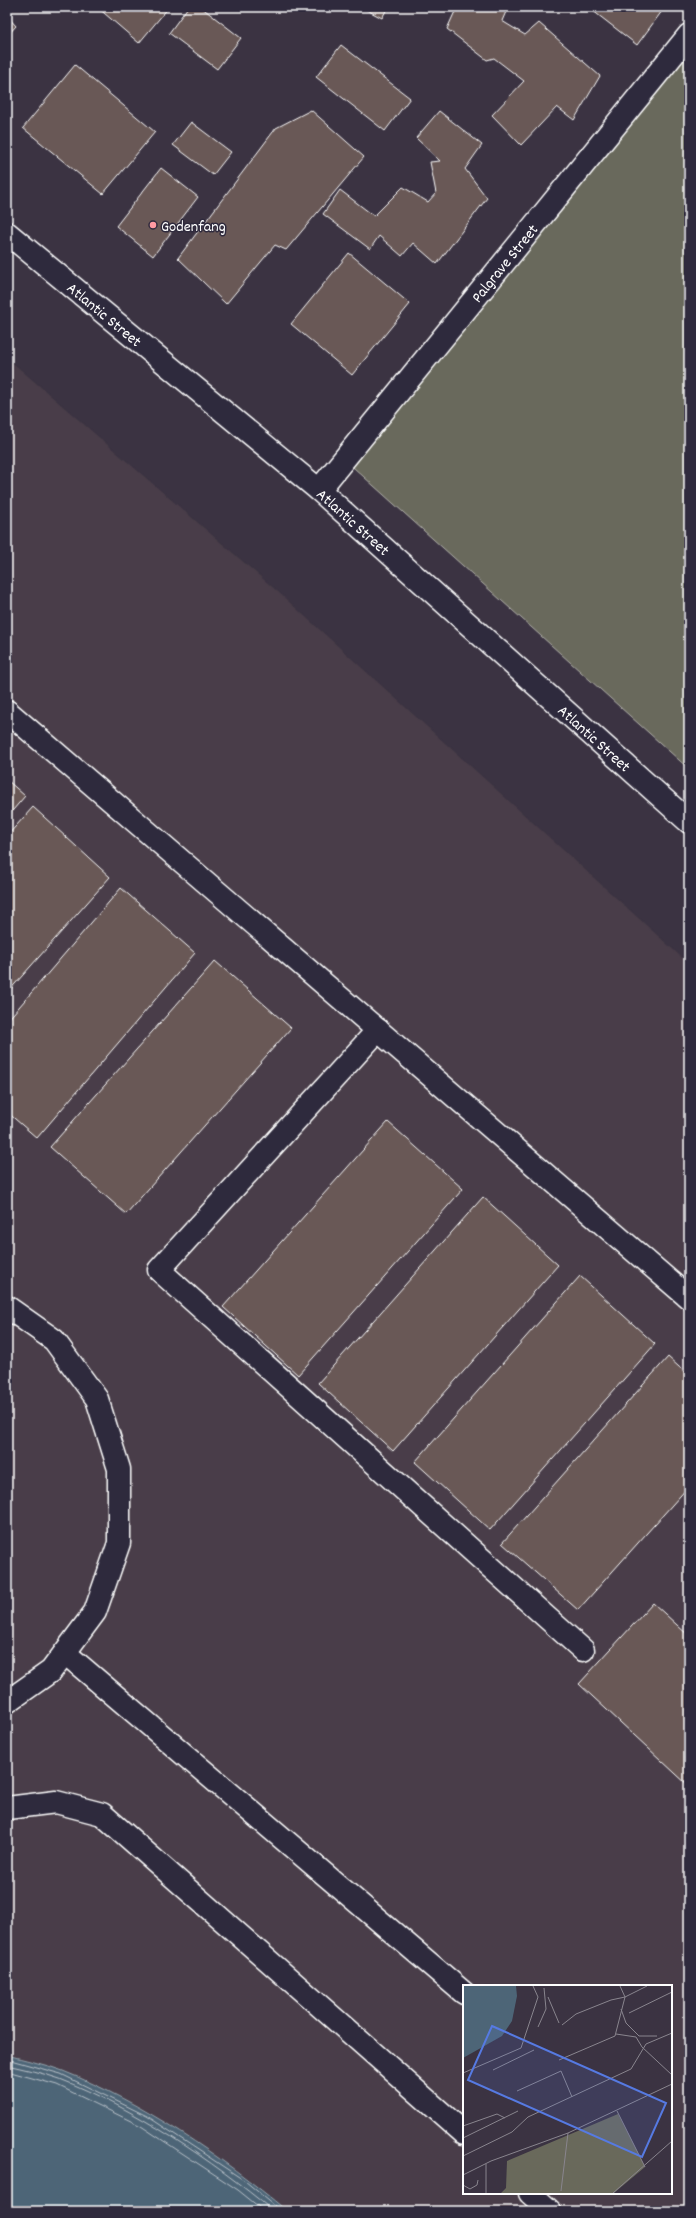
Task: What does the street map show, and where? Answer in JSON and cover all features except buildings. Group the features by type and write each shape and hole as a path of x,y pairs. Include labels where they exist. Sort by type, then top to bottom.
{"street":[{"name":"Palgrave Street","path":"319,490 689,35"},
{"name":"Atlantic Street","path":"7,233 319,490 689,822"},
{"path":"7,711 689,1298"},
{"path":"378,1030 159,1270 583,1650"},
{"path":"7,1298 54,1340 97,1399 119,1469 119,1543 95,1612 51,1671 7,1702"},
{"path":"7,1307 54,1340"},
{"path":"65,1653 463,1992"},
{"path":"7,1808 56,1802 102,1814 463,2132"},
{"path":"531,2194 550,2211"}],"shaded area":[{"path":"7,358 278,592 689,964 689,2211 287,2211 247,2178 149,2112 62,2071 7,2055"}],"green space":[{"path":"689,35 689,769 344,459"}],"water":[{"path":"7,2055 63,2071 93,2084 152,2115 181,2132 236,2170 287,2211 7,2211"}],"place":[{"name":"Godenfang","path":"153,225"}]}
